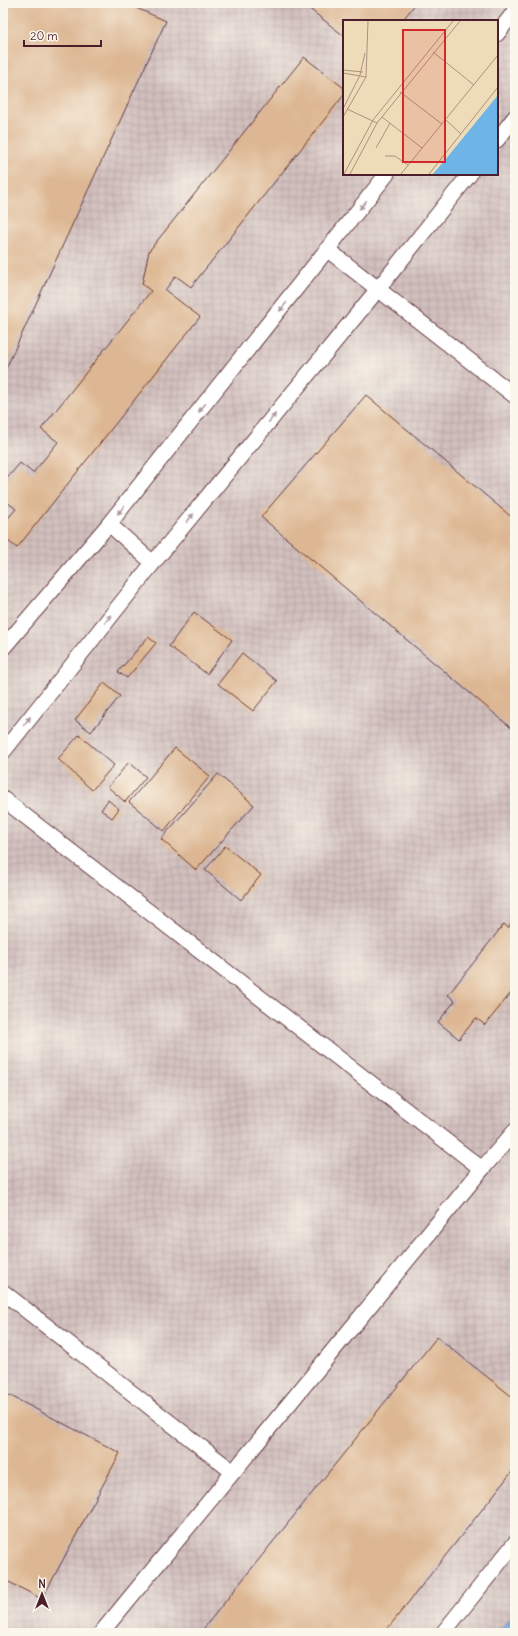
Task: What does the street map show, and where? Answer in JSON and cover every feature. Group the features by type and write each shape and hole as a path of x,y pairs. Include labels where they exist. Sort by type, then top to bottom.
{"lane":[{"path":"498,33 515,11"},
{"path":"498,139 515,117"},
{"path":"3,648 110,524 386,175"},
{"path":"3,752 153,563 378,289 469,175"},
{"path":"328,250 515,396"},
{"path":"110,524 153,563"},
{"path":"3,798 482,1168"},
{"path":"101,1633 482,1168 515,1131"},
{"path":"3,1292 233,1472"},
{"path":"443,1633 515,1543"}],"shaded area":[{"path":"3,3 515,3 515,1611 498,1633 3,1633"}],"water":[{"path":"515,1611 515,1633 498,1633 514,1612"}],"building":[{"path":"3,3 125,3 166,21 3,375"},
{"path":"302,3 416,3 403,20 343,20 343,35"},
{"path":"304,57 343,87 343,96 191,287 176,276 165,290 200,317 17,548 3,537 3,524 16,509 3,499 3,483 20,463 33,473 58,442 41,429 151,291 142,284 149,251"},
{"path":"366,395 515,520 515,731 261,517"},
{"path":"194,612 232,640 207,674 169,646"},
{"path":"148,637 156,643 127,678 118,672"},
{"path":"242,653 277,681 253,711 218,684"},
{"path":"104,683 120,696 91,732 75,720"},
{"path":"79,735 114,765 92,790 58,759"},
{"path":"175,748 210,776 164,831 129,802"},
{"path":"129,762 146,777 125,802 108,787"},
{"path":"218,774 254,805 196,870 161,839"},
{"path":"108,800 119,809 112,818 101,810"},
{"path":"225,846 261,875 241,900 205,870"},
{"path":"515,919 515,988 485,1025 476,1018 459,1039 438,1022 455,1001 448,995 504,924 508,928"},
{"path":"437,1337 515,1399 515,1468 384,1633 200,1633"},
{"path":"3,1392 120,1453 42,1599 3,1579"}]}
